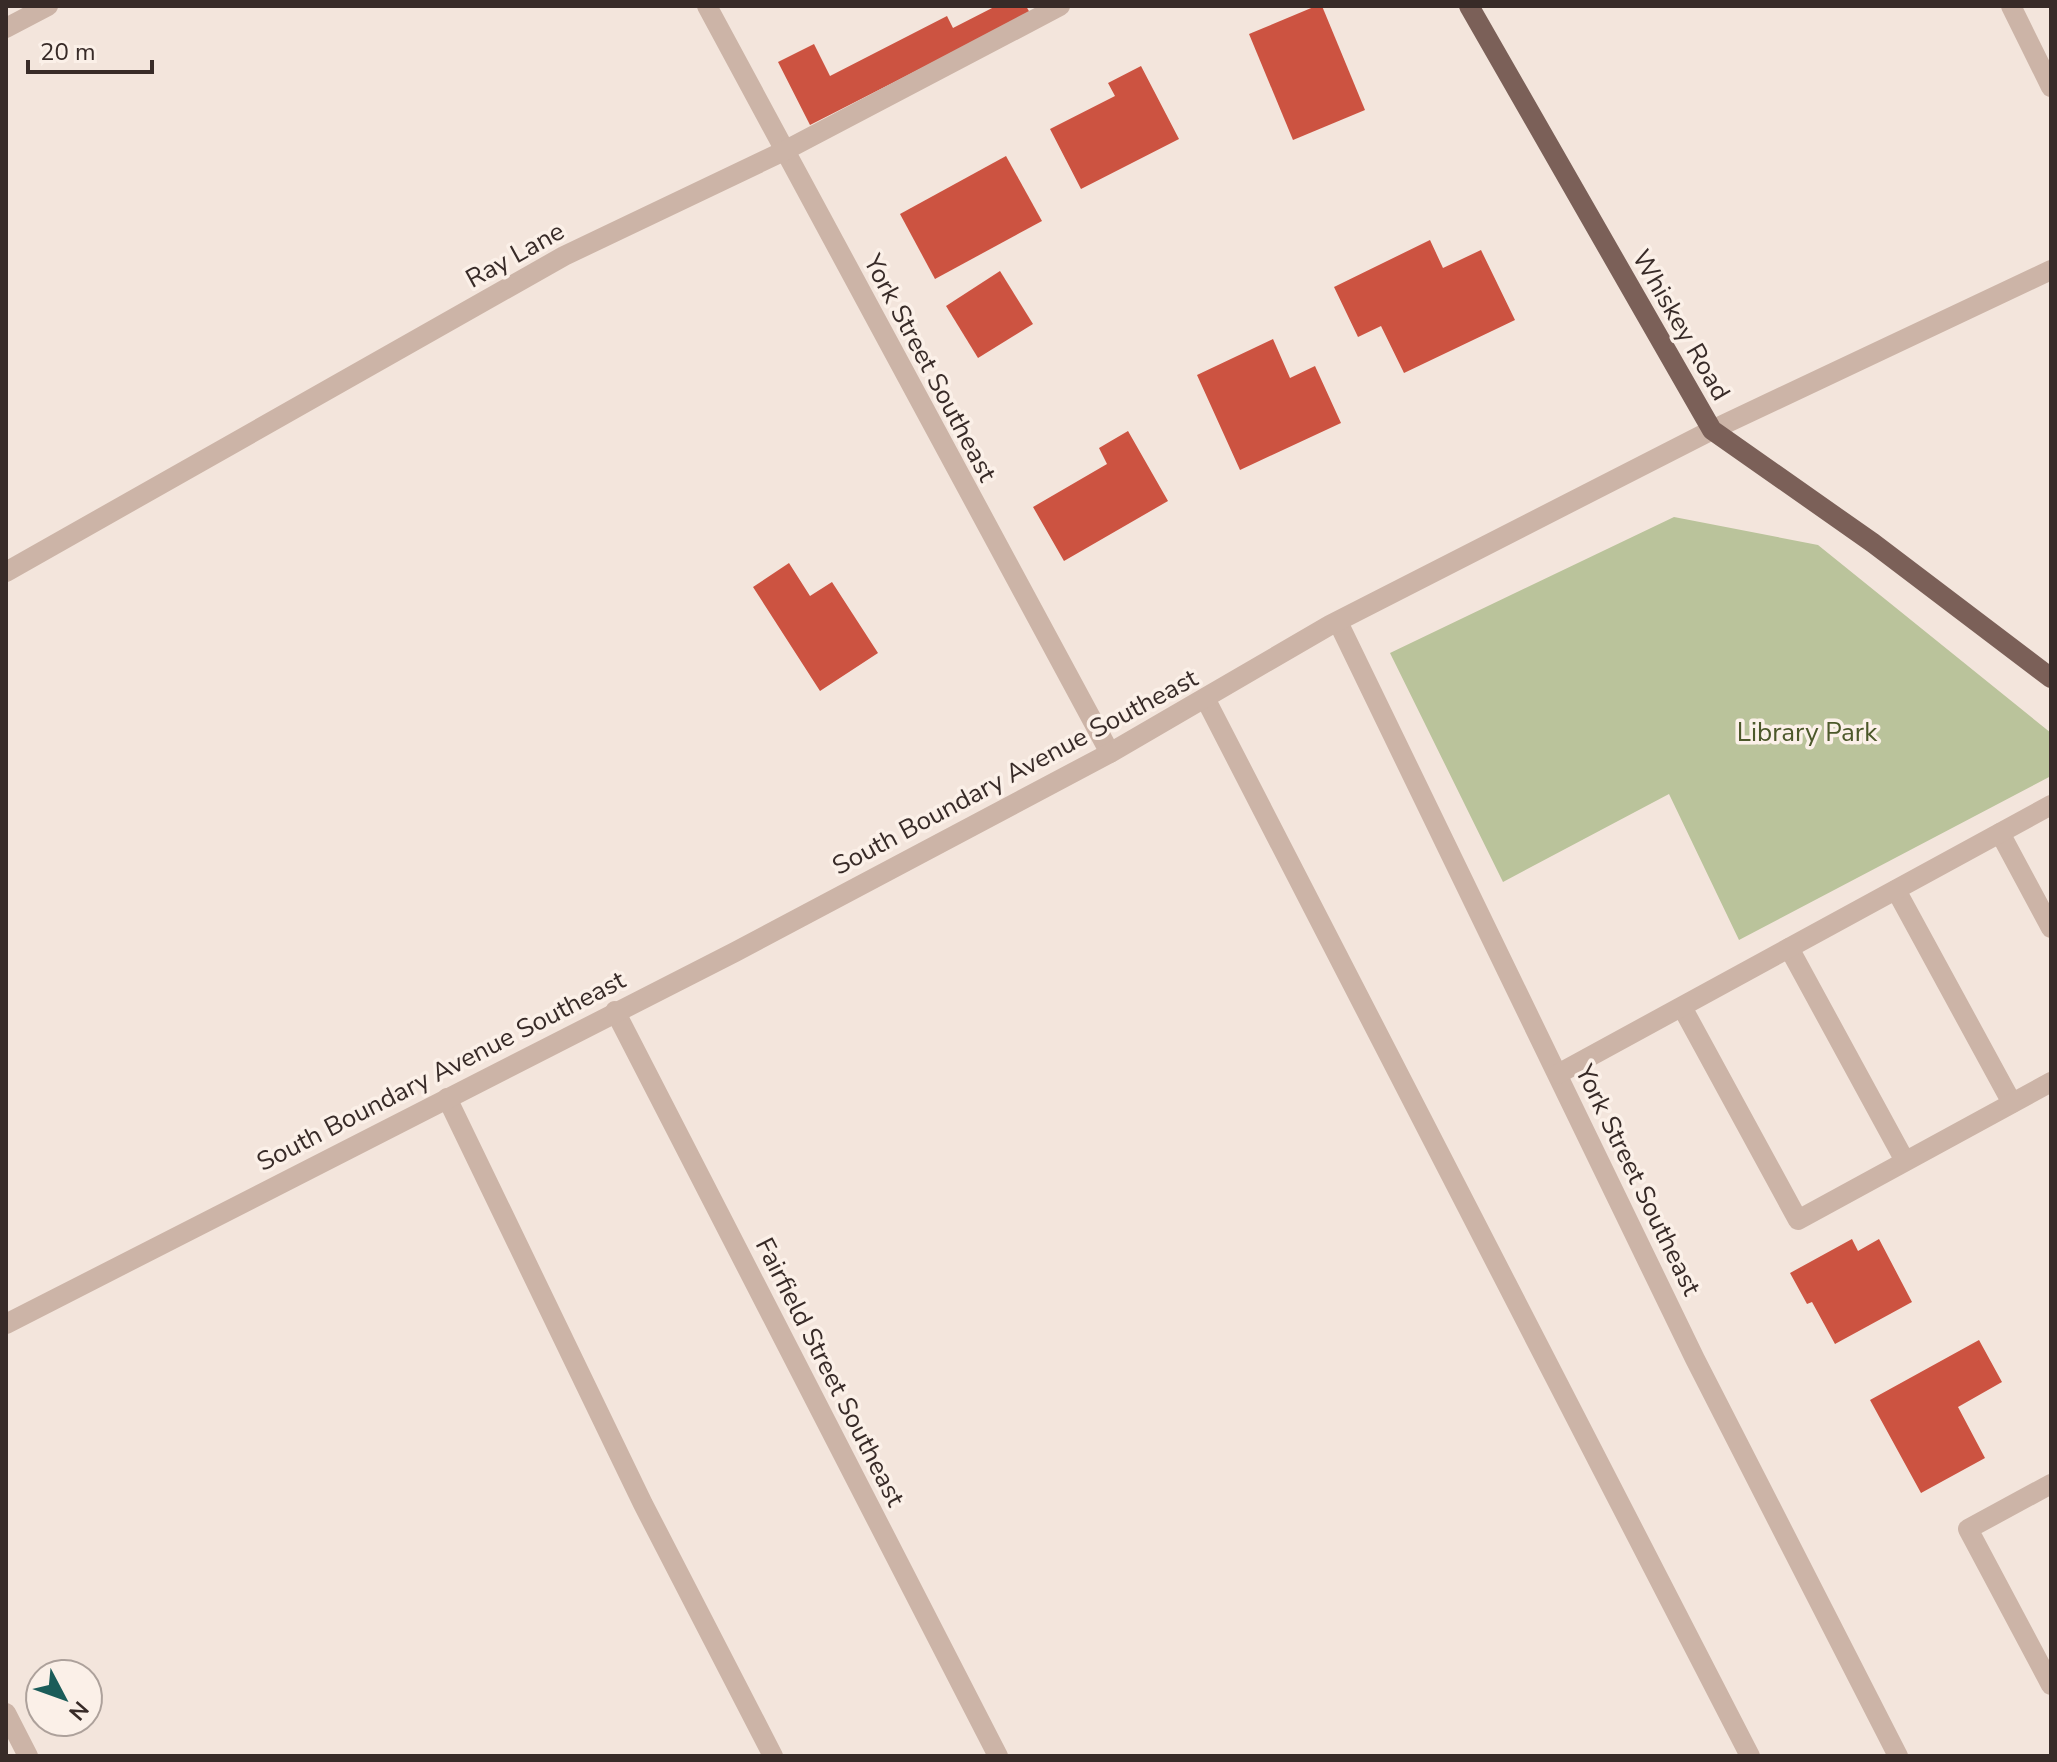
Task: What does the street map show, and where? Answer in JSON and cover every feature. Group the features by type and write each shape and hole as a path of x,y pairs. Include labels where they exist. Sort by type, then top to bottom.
{"main road":[{"name":"Whiskey Road","path":"1469,6 1712,430 1873,543 2051,678"}],"street":[{"path":"6,28 48,6"},
{"name":"York Street Southeast","path":"707,6 1110,753"},
{"name":"Ray Lane","path":"6,572 564,256 784,151 1060,6"},
{"path":"2011,6 2051,87"},
{"name":"South Boundary Avenue Southeast","path":"6,1324 735,952 1110,753 1338,622 1712,430 2051,270"},
{"name":"York Street Southeast","path":"1338,622 1695,1359 1898,1756"},
{"path":"1206,700 1750,1756"},
{"path":"1558,1074 2051,805"},
{"path":"2000,833 2051,928"},
{"path":"1896,890 2012,1103"},
{"path":"1789,948 1905,1161"},
{"path":"1682,1007 1798,1220 2051,1082"},
{"name":"Fairfield Street Southeast","path":"615,1011 998,1756"},
{"path":"447,1098 643,1504 773,1756"},
{"path":"2051,1484 1968,1529 2051,1685"},
{"path":"6,1713 28,1756"}],"green space":[{"name":"Library Park","path":"1674,517 1818,545 2051,733 2051,776 1739,940 1669,794 1503,882 1390,653"}],"building":[{"path":"996,6 1026,6 1030,13 810,125 778,62 814,44 830,76 947,16 953,28"},
{"path":"1322,6 1365,110 1293,140 1249,34"},
{"path":"1141,66 1179,139 1081,189 1050,129 1115,96 1108,83"},
{"path":"1006,156 1042,221 935,279 900,214"},
{"path":"1430,240 1443,268 1481,250 1515,320 1404,373 1381,326 1358,337 1334,287"},
{"path":"1000,271 1033,324 978,358 946,306"},
{"path":"1273,339 1290,378 1315,366 1341,423 1240,470 1197,375"},
{"path":"1128,431 1168,501 1064,561 1033,507 1107,464 1099,448"},
{"path":"789,563 810,596 832,582 878,653 820,691 753,587"},
{"path":"1852,1239 1858,1251 1879,1239 1912,1302 1835,1344 1812,1302 1807,1304 1790,1273"},
{"path":"1979,1340 2002,1382 1958,1407 1985,1458 1921,1493 1870,1400"}]}
